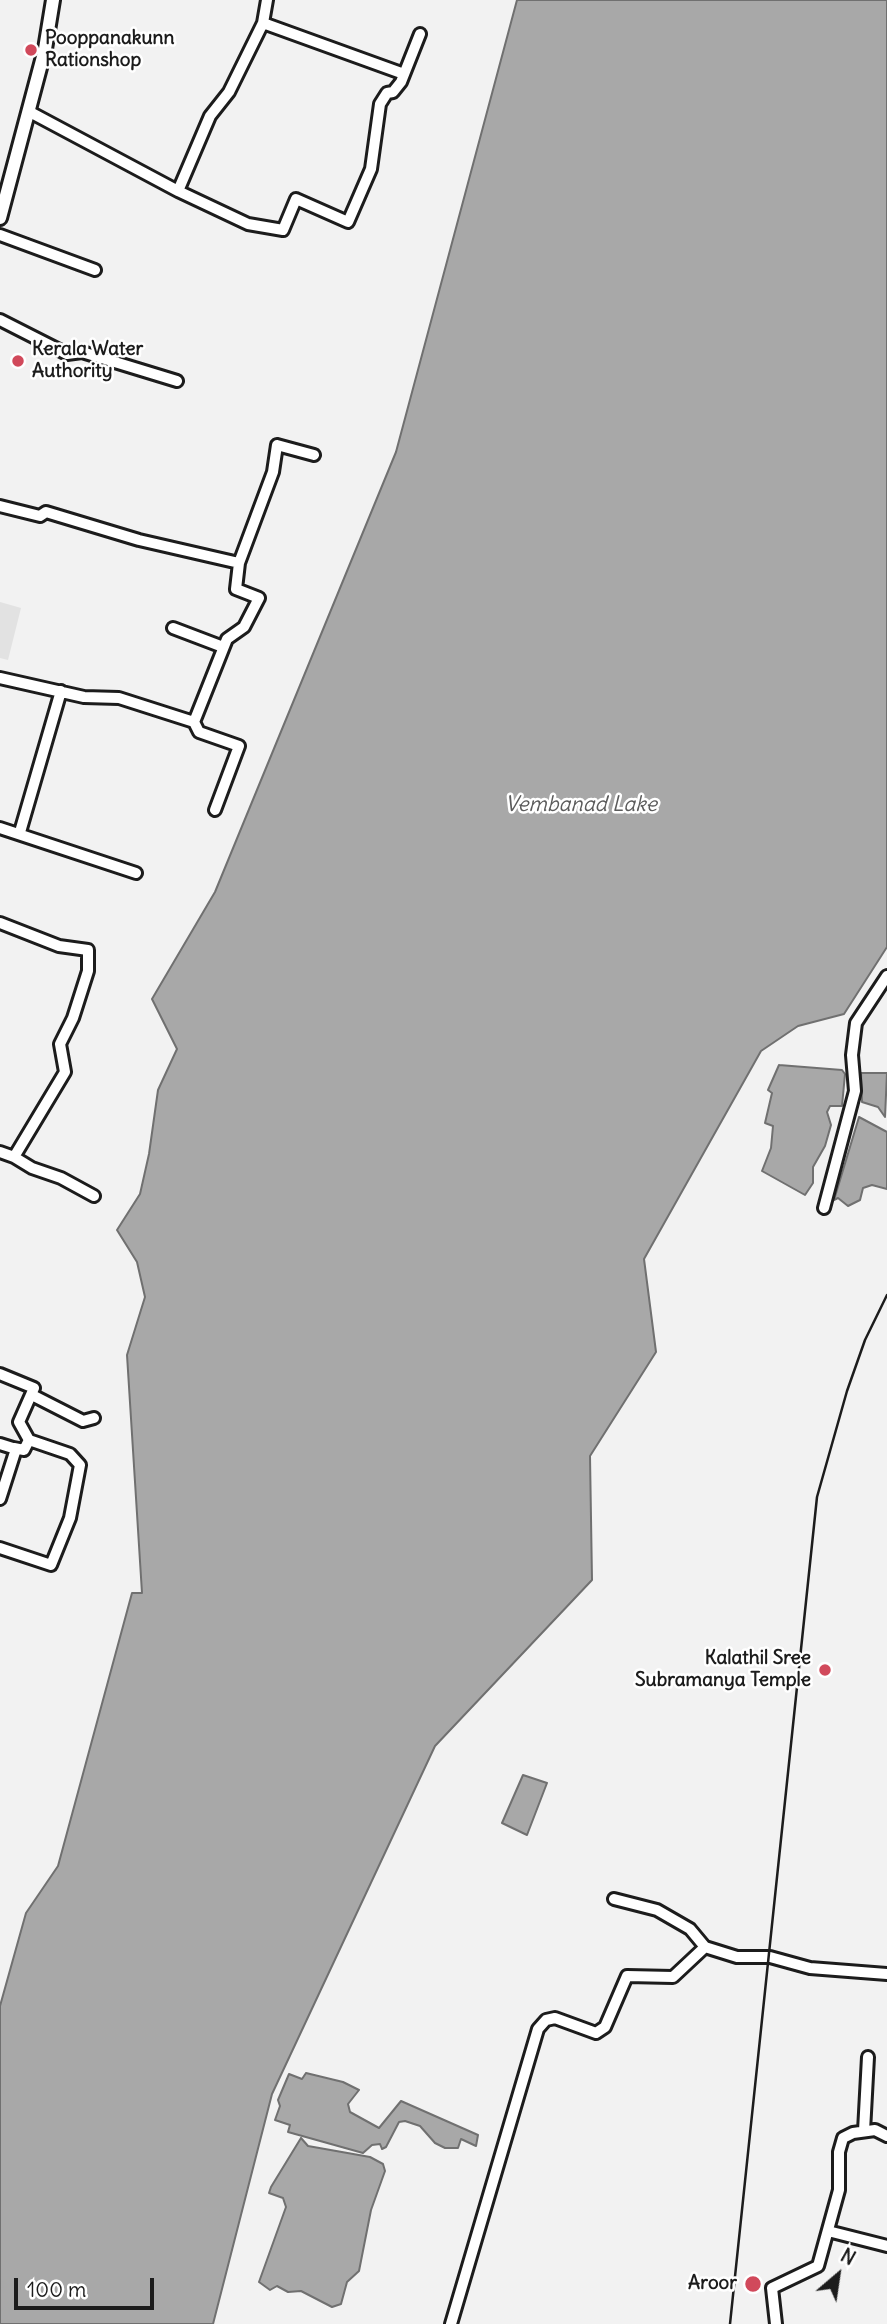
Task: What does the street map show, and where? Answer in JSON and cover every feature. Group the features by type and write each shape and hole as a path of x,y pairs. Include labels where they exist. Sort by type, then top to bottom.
{"main road":[{"path":"0,218 45,49 53,0"}],"street":[{"path":"177,191 210,116 229,92 264,23 267,0"},
{"path":"264,23 404,74"},
{"path":"28,111 177,191 248,224 283,230 296,199 348,222 370,169 380,104 387,93 393,92 404,74 419,34"},
{"path":"0,235 95,270"},
{"path":"0,320 67,354 82,352 177,381"},
{"path":"215,810 239,746 199,733 194,722 227,639 244,627 259,598 236,589 239,563 273,472 277,445 314,455"},
{"path":"0,506 40,516 46,512 139,540 239,563"},
{"path":"173,628 223,647"},
{"path":"0,678 84,697 119,698 194,722"},
{"path":"20,832 61,691"},
{"path":"0,828 20,832 136,873"},
{"path":"0,923 59,946 88,950 88,971 73,1018 60,1044 65,1072 15,1157"},
{"path":"824,1208 855,1091 852,1055 856,1023 887,976"},
{"path":"0,1152 61,1178 94,1196"},
{"path":"0,1374 34,1388 19,1422 29,1440 70,1454 80,1465 70,1518 51,1565 0,1548"},
{"path":"32,1395 83,1421 94,1418"},
{"path":"0,1444 24,1450 29,1440"},
{"path":"0,1499 13,1463 14,1448"},
{"path":"614,1899 657,1910 690,1929 705,1947 737,1957 769,1957 810,1968 887,1974"},
{"path":"451,2324 538,2029 546,2020 555,2018 596,2033 605,2027 626,1976 673,1977 705,1947"},
{"path":"864,2131 868,2057"},
{"path":"776,2324 772,2288 818,2266 839,2190 839,2152 843,2138 875,2130 887,2136"},
{"path":"828,2231 887,2246"}],"shaded area":[{"path":"0,602 21,608 8,660 0,658"}],"water":[{"name":"Vembanad Lake","path":"517,0 887,0 887,947 844,1014 798,1026 761,1051 644,1259 656,1352 590,1456 592,1580 435,1746 272,2094 213,2324 0,2324 0,2006 26,1913 58,1866 132,1593 142,1593 127,1355 145,1297 137,1262 117,1230 140,1194 158,1090 177,1049 152,999 215,892 396,452"},
{"path":"779,1065 842,1070 845,1074 842,1106 830,1106 827,1112 831,1125 825,1146 813,1167 813,1183 805,1195 762,1171 771,1148 773,1126 765,1123 772,1093 768,1090"},
{"path":"861,1073 887,1073 885,1117 878,1107 862,1102"},
{"path":"859,1117 887,1132 887,1189 872,1185 863,1188 860,1200 848,1206 838,1198 834,1200"},
{"path":"523,1775 547,1783 527,1835 502,1823"},
{"path":"306,2073 343,2082 359,2090 348,2104 350,2112 379,2128 401,2101 478,2135 476,2146 461,2139 458,2148 445,2148 435,2143 420,2126 405,2121 399,2122 386,2147 382,2149 380,2144 372,2145 363,2153 288,2132 290,2125 275,2120 280,2106 278,2100 289,2074 302,2079"},
{"path":"301,2138 308,2146 370,2157 383,2164 385,2171 371,2210 359,2271 347,2282 341,2304 332,2307 301,2291 288,2292 277,2286 270,2290 259,2282 286,2207 283,2198 269,2193"}],"railway":[{"path":"730,2324 817,1497 847,1391 865,1340 887,1295"}],"place":[{"name":"Pooppanakunn Rationshop","path":"31,50"},
{"name":"Kerala Water Authority","path":"18,361"},
{"name":"Kalathil Sree Subramanya Temple","path":"825,1670"},
{"name":"Aroor","path":"753,2284"}]}
